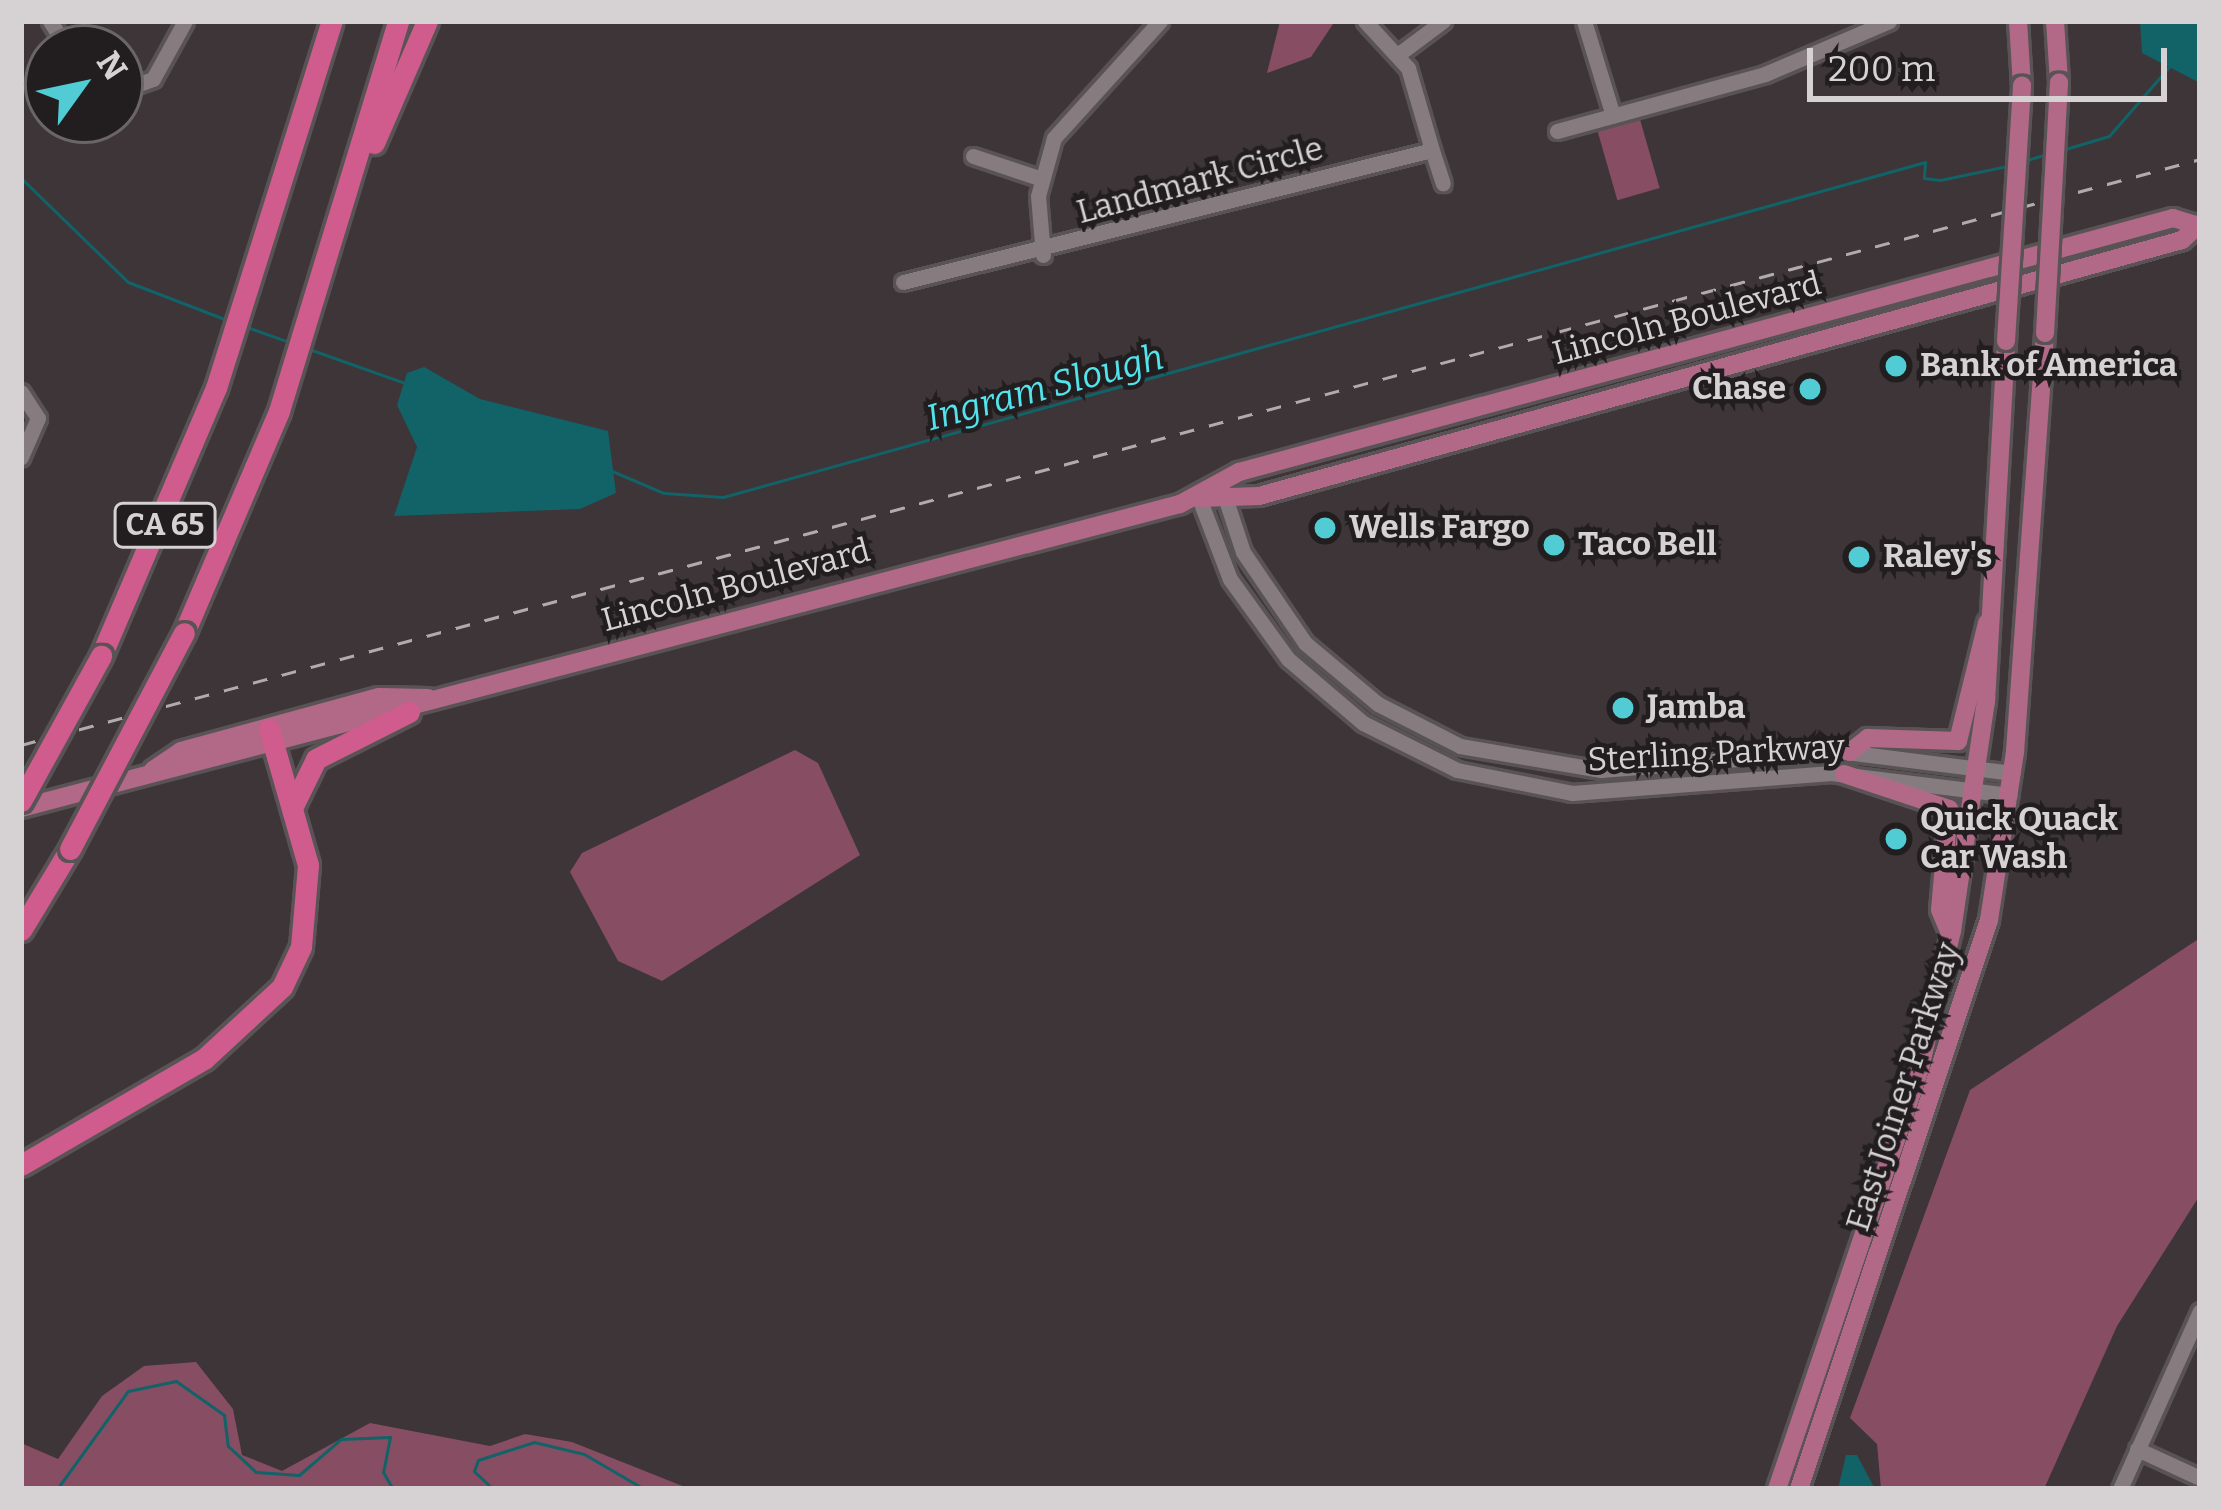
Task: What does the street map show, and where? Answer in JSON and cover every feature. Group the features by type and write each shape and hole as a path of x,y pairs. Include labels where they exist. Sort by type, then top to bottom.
{"highway":[{"name":"CA 65","path":"21,804 101,656 216,388 312,87 328,21"},
{"name":"CA 65","path":"21,930 70,849 184,632 279,411 398,21"},
{"path":"342,214 427,21"},
{"path":"292,807 316,759 409,712"},
{"path":"21,1165 204,1059 282,987 310,908 292,807 272,739"}],"main road":[{"name":"East Joiner Parkway","path":"1778,1489 1920,1068 1951,935 1976,790 2022,86 2018,21"},
{"name":"East Joiner Parkway","path":"1799,1489 1971,996 2010,796 2045,333 2059,82 2055,21"},
{"name":"Lincoln Boulevard","path":"272,739 379,697 428,698 1199,498 2151,224 2198,225"},
{"name":"Lincoln Boulevard","path":"1223,491 2160,246 2198,225"},
{"path":"1850,752 1868,737 1958,741 1990,619"},
{"name":"Lincoln Boulevard","path":"21,804 272,739 409,712 428,698"},
{"path":"1844,774 1949,809 1940,910 1951,935"}],"street":[{"path":"144,82 153,79 185,21"},
{"name":"Landmark Circle","path":"1160,21 1066,118 1042,179 1043,254 1432,150"},
{"path":"1367,21 1400,53 1443,183"},
{"path":"1400,53 1443,21"},
{"path":"1584,21 1613,116"},
{"path":"1557,131 1765,74 1888,21"},
{"path":"974,156 1042,179"},
{"path":"903,282 1043,254"},
{"path":"21,392 38,418 21,458"},
{"name":"Sterling Parkway","path":"1223,491 1251,567 1305,643 1378,704 1460,746 1601,770 1850,752 2013,773"},
{"name":"Sterling Parkway","path":"1199,498 1230,579 1288,659 1364,723 1426,758 1490,780 1602,794 1844,774 2010,796"},
{"path":"2120,1489 2199,1315"},
{"path":"2137,1449 2200,1478"}],"shaded area":[{"path":"1280,21 1335,21 1311,57 1267,73"},
{"path":"1639,116 1660,188 1617,200 1597,128"},
{"path":"795,750 818,763 860,855 662,981 618,961 570,872 582,853"},
{"path":"2200,938 2200,1195 2117,1326 2044,1489 1881,1489 1877,1444 1850,1418 1970,1090"},
{"path":"196,1362 233,1409 242,1455 282,1471 370,1423 490,1446 525,1434 572,1442 690,1489 21,1489 21,1443 58,1459 102,1396 144,1366"}],"water":[{"path":"2140,21 2200,21 2200,83 2142,53"},
{"path":"424,367 480,399 608,431 616,493 580,509 394,516 417,447 397,405 407,373"},
{"path":"1846,1455 1857,1455 1875,1489 1838,1489"}],"waterway":[{"name":"Ingram Slough","path":"2062,150 2109,136 2169,67"},
{"name":"Ingram Slough","path":"2027,160 2047,154"},
{"name":"Ingram Slough","path":"605,468 664,493 723,497 1925,162 1924,178 1940,180 2007,166"},
{"name":"Ingram Slough","path":"21,178 128,282 227,320"},
{"name":"Ingram Slough","path":"247,327 289,342"},
{"name":"Ingram Slough","path":"309,349 408,384"},
{"path":"57,1489 128,1391 176,1381 224,1415 228,1446 256,1472 299,1475 341,1439 390,1437 383,1472 393,1489"},
{"path":"493,1489 474,1471 478,1460 534,1442 584,1454 644,1489"}],"railway":[{"path":"21,745 2200,159"}],"place":[{"name":"Bank of America","path":"1896,366"},
{"name":"Chase","path":"1810,389"},
{"name":"Wells Fargo","path":"1325,528"},
{"name":"Taco Bell","path":"1554,545"},
{"name":"Raley's","path":"1859,557"},
{"name":"Jamba","path":"1623,708"},
{"name":"Quick Quack Car Wash","path":"1896,839"}]}
